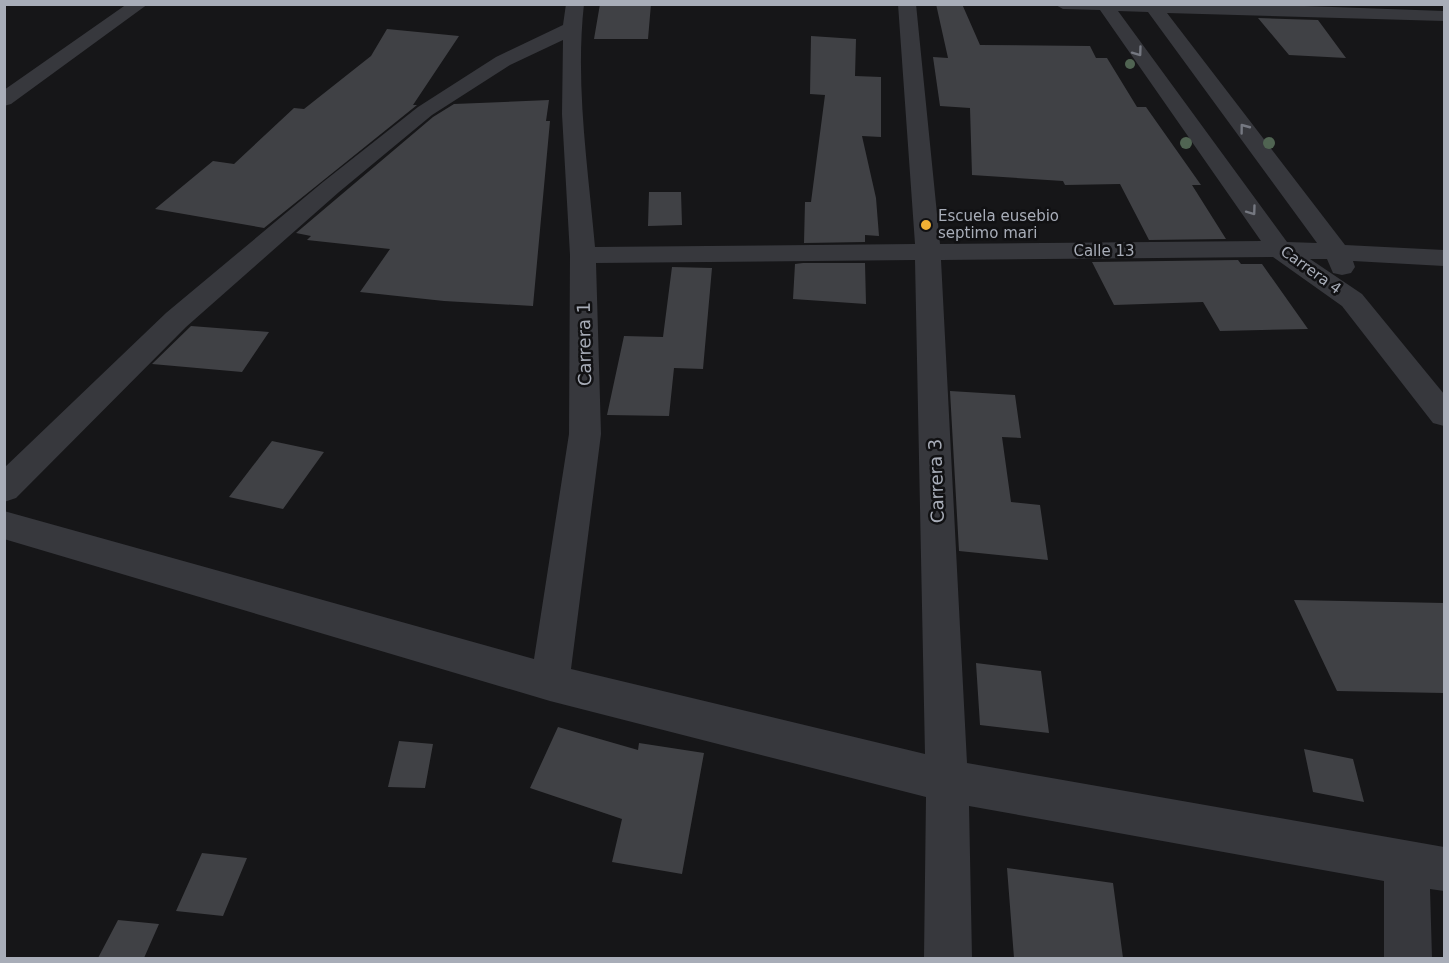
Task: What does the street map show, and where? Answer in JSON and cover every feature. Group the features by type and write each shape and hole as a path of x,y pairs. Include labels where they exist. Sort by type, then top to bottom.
{"street":[{"path":"4,100 139,4"},
{"name":"Carrera 3","path":"907,4 928,252 946,781 948,958"},
{"path":"1062,4 1444,16"},
{"name":"Carrera 4","path":"1105,5 1279,249 1352,300"},
{"name":"Carrera 4","path":"1152,6 1337,252 1352,300"},
{"path":"4,489 176,320 340,180 425,111 573,16"},
{"name":"Carrera 1","path":"550,682 585,434 583,255 573,114 573,16"},
{"name":"Calle 13","path":"583,255 1279,249 1444,258"},
{"path":"1352,300 1442,409"},
{"path":"4,525 550,682 946,781 1425,866 1408,958"}],"building":[{"path":"600,4 651,4 648,39 594,39"},
{"path":"936,4 962,4 980,45 1090,46 1096,58 1107,58 1137,107 1146,107 1201,185 1192,185 1226,239 1149,240 1120,184 1065,185 1063,181 972,175 970,108 940,106 933,57 948,58"},
{"path":"1258,18 1318,20 1346,58 1289,55"},
{"path":"387,29 459,36 413,105 417,105 264,228 155,209 213,161 234,164 294,108 304,109 371,56"},
{"path":"811,36 856,39 855,76 881,77 881,137 862,136 876,198 879,236 865,235 865,242 804,243 805,202 811,202 825,95 810,94"},
{"path":"549,100 546,121 550,121 533,306 444,301 360,292 390,249 307,240 311,236 296,233 433,117 454,104"},
{"path":"649,192 681,192 682,225 648,226"},
{"path":"1238,260 1241,264 1262,264 1308,329 1220,331 1203,302 1114,305 1092,262"},
{"path":"865,263 866,304 793,299 795,264"},
{"path":"672,267 712,268 703,369 674,368 669,416 607,415 624,336 663,337"},
{"path":"191,326 269,332 242,372 152,364"},
{"path":"950,391 1015,395 1021,438 1002,437 1011,502 1040,505 1048,560 959,551"},
{"path":"272,441 324,452 283,509 229,497"},
{"path":"1294,600 1444,603 1444,693 1337,691"},
{"path":"976,663 1041,671 1049,733 980,725"},
{"path":"558,727 638,750 639,743 704,753 682,874 612,862 622,819 530,788"},
{"path":"399,741 433,744 425,788 388,787"},
{"path":"1304,749 1353,759 1364,802 1313,792"},
{"path":"202,853 247,858 223,916 176,911"},
{"path":"1007,868 1113,883 1123,958 1014,958"},
{"path":"118,920 159,924 144,958 98,958"}],"place":[{"name":"Escuela eusebio septimo mari","path":"926,225"}]}
